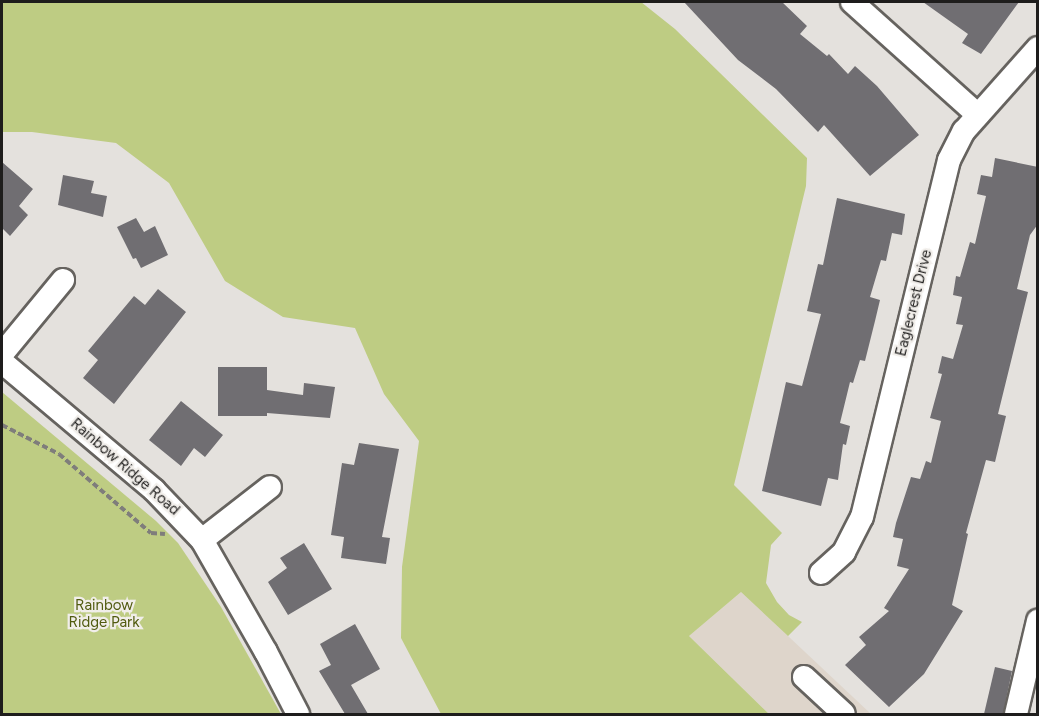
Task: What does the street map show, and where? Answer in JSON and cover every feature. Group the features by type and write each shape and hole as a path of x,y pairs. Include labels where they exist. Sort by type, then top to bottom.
{"street":[{"path":"852,2 978,115"},
{"name":"Eaglecrest Drive","path":"821,573 844,552 862,517 949,160 964,131 1038,48"},
{"path":"2,354 63,280"},
{"name":"Rainbow Ridge Road","path":"2,362 154,490 202,540 266,652 298,714"},
{"path":"202,540 270,487"},
{"path":"1016,714 1038,621"},
{"path":"804,676 844,714"}],"path":[{"path":"2,425 60,454 151,533 165,534"}],"shaded area":[{"path":"741,592 871,714 769,714 689,636"}],"green space":[{"path":"2,2 641,2 675,29 807,158 806,186 734,485 782,533 771,545 766,583 777,602 789,615 802,622 788,636 741,592 689,636 769,714 441,714 401,638 402,567 419,441 384,394 355,328 283,317 225,281 169,183 116,143 32,132 2,132"},
{"name":"Rainbow Ridge Park","path":"2,392 156,521 178,543 221,607 281,714 2,714"}],"building":[{"path":"684,2 782,2 807,26 800,34 827,56 829,54 848,74 855,66 877,86 919,135 870,176 824,125 818,132 776,89 738,60"},
{"path":"923,2 1019,2 981,54 962,43 968,34"},
{"path":"995,158 1038,167 1038,224 1030,235 1017,289 1028,292 998,414 1006,416 995,462 986,460 966,533 968,534 952,605 963,611 924,674 889,707 845,665 866,645 859,637 889,611 884,608 909,569 897,566 903,539 893,537 911,477 920,479 926,461 931,463 941,421 930,418 942,374 938,373 942,356 953,359 963,325 956,324 962,297 953,295 956,276 960,277 970,242 975,244 986,196 977,194 981,175 992,177"},
{"path":"2,162 33,189 19,206 28,215 10,236 2,228"},
{"path":"63,175 94,181 91,193 107,196 103,217 58,205"},
{"path":"837,198 905,214 902,235 892,233 886,261 881,260 870,297 880,300 865,361 860,360 853,383 850,382 840,423 850,426 846,445 843,444 838,480 828,478 821,506 762,491 786,382 802,386 821,314 807,311 818,264 823,265"},
{"path":"136,218 144,232 155,226 168,255 141,268 136,258 133,259 117,227"},
{"path":"158,289 186,312 114,404 83,378 98,360 88,351 134,296 145,305"},
{"path":"218,367 267,367 267,390 303,395 304,383 335,387 330,418 267,413 267,416 218,416"},
{"path":"181,401 223,435 205,457 194,448 181,466 149,440"},
{"path":"359,443 399,449 382,537 390,538 386,564 341,558 344,537 331,535 342,463 354,465"},
{"path":"304,543 332,589 288,615 268,582 287,568 280,558"},
{"path":"355,624 380,669 351,685 368,714 345,714 319,671 331,665 320,644"},
{"path":"995,667 1012,671 1003,714 984,714"}]}
